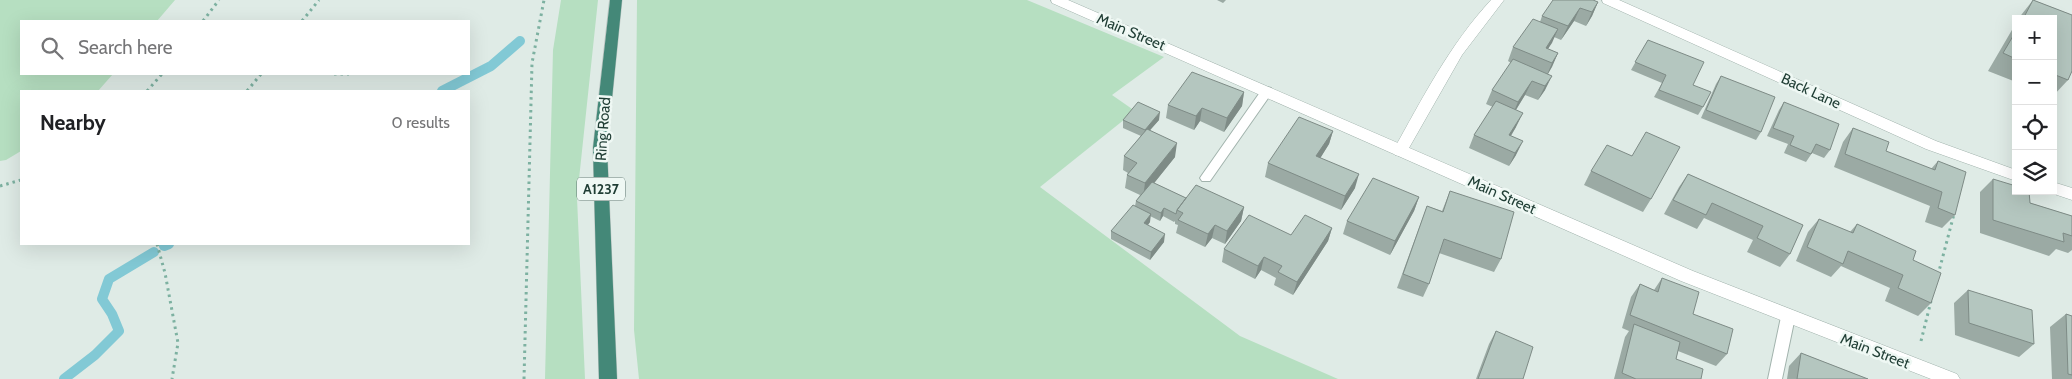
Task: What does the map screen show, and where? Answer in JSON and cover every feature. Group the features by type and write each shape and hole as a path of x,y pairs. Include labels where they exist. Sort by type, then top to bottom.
{"highway":[{"name":"Ring Road","path":"608,379 600,148 616,0"}],"street":[{"name":"Main Street","path":"1057,0 1687,276 1914,365 1935,376 1950,379"},
{"path":"1400,151 1466,40 1487,10 1498,0"},
{"name":"Back Lane","path":"1608,0 1931,145 2012,175"},
{"path":"2057,189 2072,194"}],"lane":[{"path":"1206,178 1267,91"},
{"path":"1775,379 1788,317"}],"path":[{"path":"204,20 219,0"},
{"path":"303,20 319,0"},
{"path":"524,379 532,63 544,0"},
{"path":"148,90 161,75"},
{"path":"248,90 260,75"},
{"path":"0,186 20,180"},
{"path":"1937,278 1954,212"},
{"path":"157,245 166,273 178,343 172,379"},
{"path":"1914,365 1932,297"}],"green space":[{"path":"0,0 175,0 158,20 20,20 20,75 112,75 99,90 20,90 20,152 6,160 0,161"},
{"path":"561,0 598,0 577,198 585,379 545,379 553,50"},
{"path":"637,0 1027,0 1164,57 1112,95 1135,111 1040,187 1240,336 1338,379 639,379 634,330"}],"building":[{"path":"1553,0 1593,0 1598,2 1592,12 1580,8 1568,26 1542,16"},
{"path":"2033,0 2072,15 2072,71 2068,80 2057,76 2057,15 2025,15"},
{"path":"1533,19 1558,29 1546,48 1558,53 1552,63 1513,47"},
{"path":"2012,38 2012,57 2003,53"},
{"path":"1648,40 1704,62 1693,85 1711,92 1703,107 1659,90 1666,75 1635,62"},
{"path":"1513,59 1552,76 1545,86 1532,81 1518,102 1492,90"},
{"path":"1192,72 1244,92 1227,118 1202,108 1196,116 1168,105"},
{"path":"1721,76 1775,97 1761,132 1706,110"},
{"path":"1496,101 1523,113 1509,135 1523,141 1515,153 1474,135"},
{"path":"1138,102 1160,112 1145,130 1123,120"},
{"path":"1784,102 1839,124 1830,150 1816,144 1811,154 1790,145 1794,136 1773,128"},
{"path":"1299,117 1333,131 1316,156 1359,174 1345,196 1268,163"},
{"path":"1853,128 1889,142 1886,151 1935,170 1938,161 1966,172 1955,215 1938,208 1942,192 1845,154"},
{"path":"1147,129 1177,143 1145,183 1127,175 1137,163 1124,156"},
{"path":"1646,132 1680,147 1651,199 1591,171 1607,145 1632,156"},
{"path":"1688,174 1803,225 1790,254 1757,238 1763,226 1712,203 1706,215 1673,200"},
{"path":"1373,178 1419,197 1395,241 1347,221"},
{"path":"1993,179 2012,185 2012,195 2029,195 2030,203 2072,216 2072,236 2063,233 2064,242 1993,220"},
{"path":"1152,182 1186,198 1176,214 1164,208 1161,213 1136,201"},
{"path":"1196,185 1244,207 1227,231 1215,225 1208,234 1178,220 1183,213 1177,210"},
{"path":"1450,191 1514,212 1501,259 1444,239 1429,284 1403,274 1427,206 1443,212"},
{"path":"1133,205 1151,214 1144,223 1165,234 1151,252 1111,231"},
{"path":"1249,215 1291,235 1305,215 1332,228 1297,282 1278,272 1282,266 1264,257 1258,266 1224,249"},
{"path":"1819,219 1853,233 1857,224 1916,251 1913,260 1941,273 1931,303 1898,288 1903,275 1848,251 1843,264 1807,247"},
{"path":"1662,278 1699,292 1693,314 1733,329 1727,354 1630,315 1640,284 1658,292"},
{"path":"1968,290 2032,310 2034,344 1969,323"},
{"path":"2066,314 2072,316 2072,375 2068,374"},
{"path":"1634,324 1680,342 1676,359 1703,369 1701,379 1636,379 1622,373"},
{"path":"1496,331 1533,347 1523,379 1478,379"},
{"path":"1801,353 1868,379 1797,379"}],"waterway":[{"path":"444,90 491,66 520,41"},
{"path":"64,379 95,355 119,331 112,314 102,299 109,279 154,252"}]}
